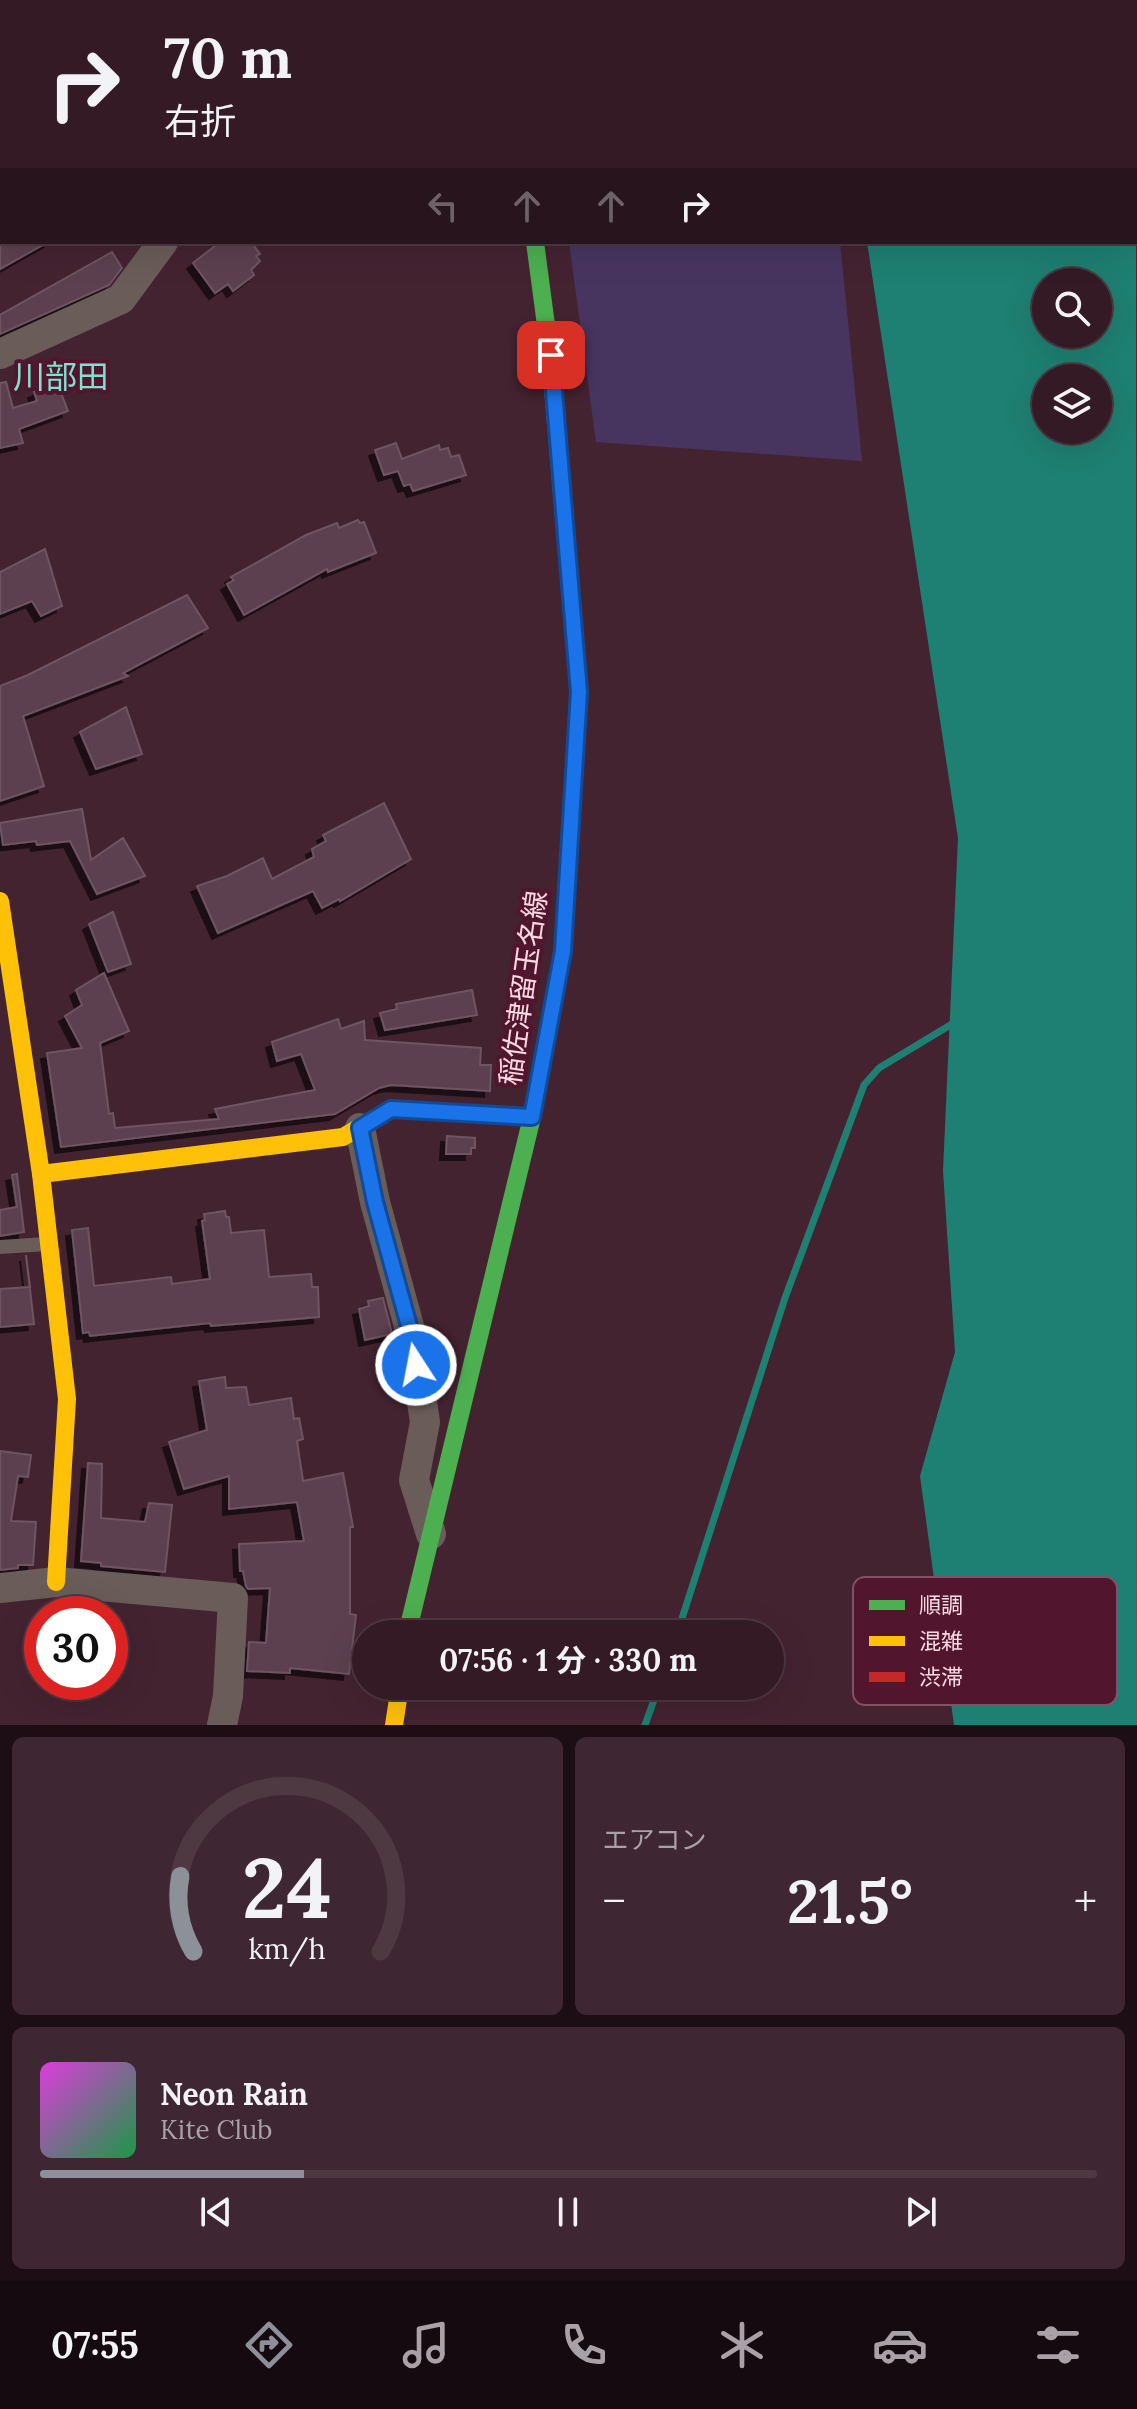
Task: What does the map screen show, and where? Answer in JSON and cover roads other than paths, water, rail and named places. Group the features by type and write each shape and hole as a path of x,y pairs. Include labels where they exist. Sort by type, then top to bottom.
{"main road":[{"name":"稲佐津留玉名線","path":"410,1620 532,1117 563,951 579,692 548,324 535,244"},
{"path":"0,901 41,1174 67,1399 56,1582"},
{"path":"41,1174 343,1137 391,1109 532,1117"},
{"path":"394,1725 398,1700"}],"street":[{"path":"0,354 121,299 157,244"},
{"path":"360,1128 375,1202 412,1337 425,1422 414,1480 431,1534"},
{"path":"3,1587 56,1582 233,1598 228,1696 222,1725"}],"lane":[{"path":"0,1247 49,1243"}],"waterway":[{"path":"682,1620 785,1298 864,1085 879,1068 957,1021"},
{"path":"645,1725 654,1700"}],"district":[{"name":"川部田","path":"61,376"}]}
